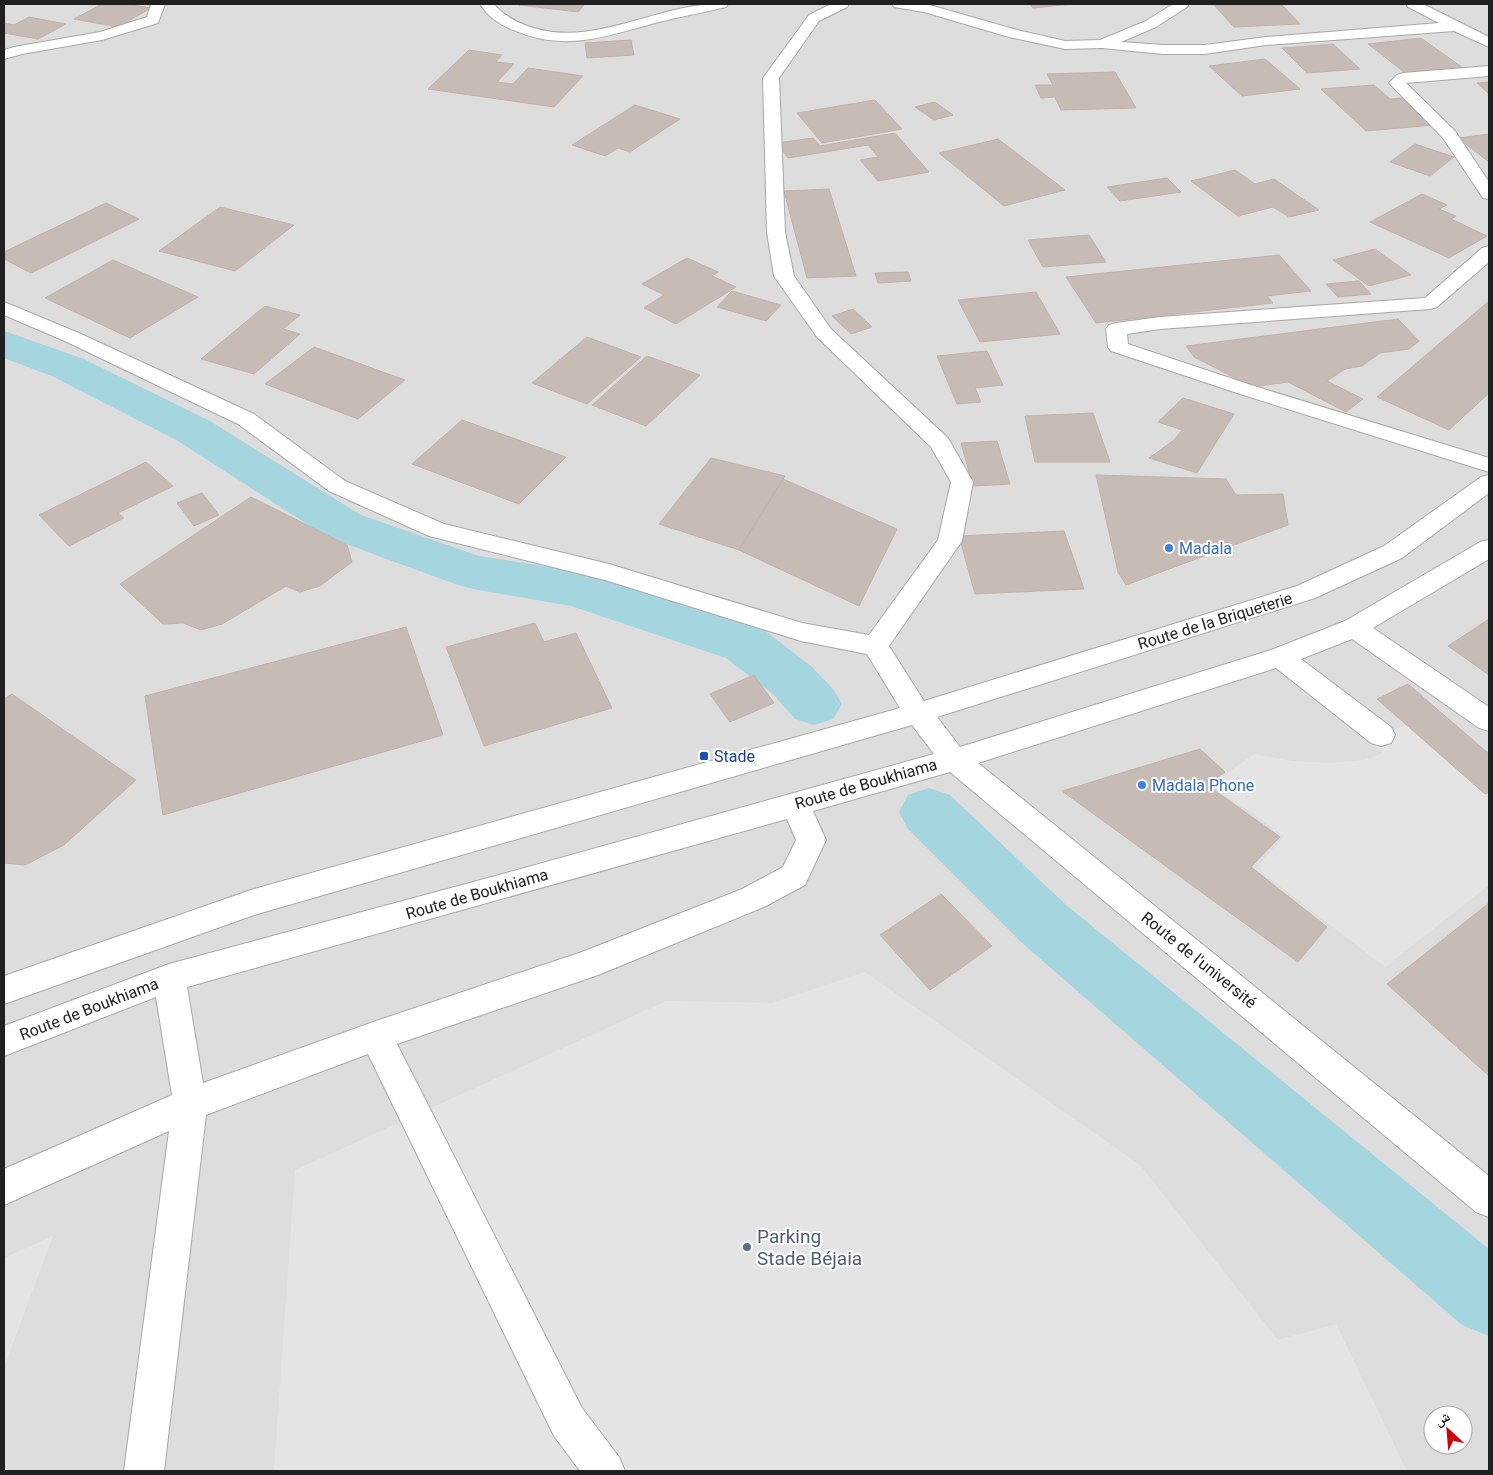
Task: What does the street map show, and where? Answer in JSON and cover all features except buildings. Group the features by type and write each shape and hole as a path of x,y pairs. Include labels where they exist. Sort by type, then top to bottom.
{"street":[{"path":"4,55 19,50 102,36 153,20 158,4"},
{"path":"487,4 494,15 528,32 557,38 595,36 628,26 722,4"},
{"path":"4,308 74,338 246,419 337,486 437,530 609,572 801,632 875,646 950,541 962,482 940,443 824,333 784,276 776,232 771,78 814,18 842,4"},
{"path":"899,4 926,8 1014,34 1065,45 1102,44 1168,50 1238,47 1266,41 1457,26"},
{"path":"1102,44 1151,24 1182,4"},
{"path":"1414,4 1489,43"},
{"path":"4,46 19,50"},
{"path":"1489,71 1403,78 1397,83 1449,135 1489,194"},
{"path":"1489,252 1430,303 1160,323 1116,329 1118,347 1256,393 1489,465"},
{"name":"Route de la Briqueterie","path":"918,712 1306,592 1393,552 1489,482"},
{"path":"954,760 1280,657 1354,628 1489,548"},
{"path":"1354,628 1489,721"},
{"name":"Route de l'université","path":"875,646 918,712 954,760 1489,1199"},
{"path":"1280,657 1381,735"},
{"path":"4,990 254,902 918,712"},
{"name":"Route de Boukhiama","path":"4,1041 169,978 500,888 954,760"},
{"path":"4,1187 190,1104 376,1036 586,965 753,898 794,876 811,840 795,804"},
{"path":"144,1471 190,1104 169,978"},
{"path":"376,1036 568,1422 605,1471"}],"shaded area":[{"path":"4,4 1489,4 1489,1471 4,1471"},
{"path":"1416,720 1489,777 1489,885 1385,967 1256,868 1284,836 1211,785 1254,754 1293,761 1329,763 1364,760 1383,753 1369,742"},
{"name":"Parking Stade Béjaia","path":"865,972 1140,1165 1278,1340 1336,1324 1407,1471 274,1471 295,1170 666,1001 772,1003"},
{"path":"53,1236 4,1368 4,1258"}],"waterway":[{"path":"4,344 69,368 194,431 344,526 473,572 576,589 745,644 792,680 814,704"},
{"path":"929,812 1044,924 1489,1298"}],"place":[{"name":"Madala","path":"1169,548"},
{"name":"Stade","path":"704,756"},
{"name":"Madala Phone","path":"1142,785"},
{"name":"Parking Stade Béjaia","path":"747,1247"}]}
